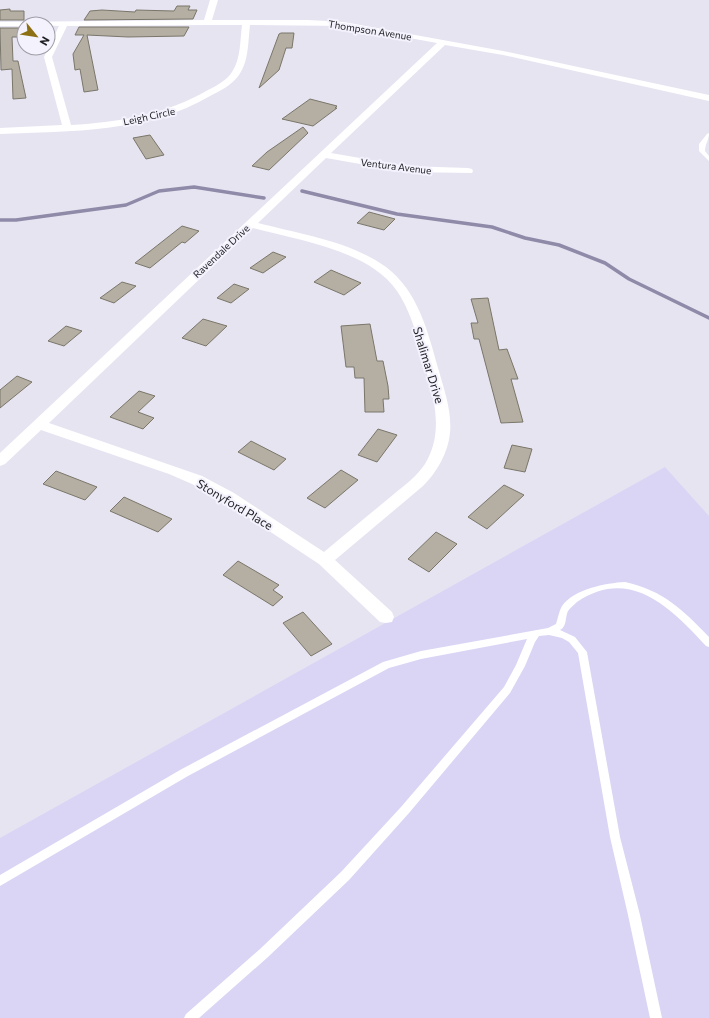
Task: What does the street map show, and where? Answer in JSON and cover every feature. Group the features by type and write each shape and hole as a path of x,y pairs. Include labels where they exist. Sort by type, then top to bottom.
{"street":[{"path":"207,22 214,0"},
{"name":"Thompson Avenue","path":"0,24 246,22 344,24 534,60 709,98"},
{"name":"Leigh Circle","path":"0,131 117,123 154,117 178,110 208,96 230,79 238,68 246,22"},
{"path":"65,23 55,40 48,57 67,127"},
{"name":"Ravendale Drive","path":"0,461 443,42"},
{"name":"Ventura Avenue","path":"323,155 406,169 468,171"},
{"name":"Shalimar Drive","path":"250,224 357,256 385,271 396,282 412,309 424,341 441,402 444,430 438,454 430,468 421,479 384,512 324,560"},
{"name":"Stonyford Place","path":"38,424 196,480 229,497 324,560 386,617"}],"lane":[{"path":"709,134 702,144 702,151 709,159"},
{"path":"0,881 184,774 386,665 421,655 549,631 560,626 565,609 574,599 595,590 608,586 634,586 646,589 665,602 709,643"},
{"path":"549,631 564,634 574,640 582,652 615,837 634,915 656,1018"},
{"path":"190,1018 264,953 344,876 406,810 507,690 520,666 531,640 536,634"}],"shaded area":[{"path":"665,467 709,516 709,1018 0,1018 0,838"}],"building":[{"path":"177,6 190,6 188,10 197,10 193,19 84,20 90,11 174,11"},
{"path":"10,9 10,11 24,11 24,16 16,16 16,20 0,20 0,10"},
{"path":"79,27 189,27 184,36 128,37 87,35 98,90 84,92 80,69 75,70 73,54 84,35 75,35"},
{"path":"0,28 16,28 16,37 12,37 13,61 18,61 26,98 13,99 12,69 1,70"},
{"path":"294,33 292,48 286,48 279,70 259,88 279,34"},
{"path":"310,99 337,106 335,108 337,108 313,126 282,119"},
{"path":"303,127 308,133 269,170 252,166 267,152"},
{"path":"150,135 164,155 146,159 133,138"},
{"path":"369,212 395,219 384,230 357,223"},
{"path":"182,226 199,231 185,243 182,242 150,268 135,263"},
{"path":"273,252 286,257 263,273 250,268"},
{"path":"331,270 361,283 344,295 314,282"},
{"path":"122,282 136,286 114,303 100,298"},
{"path":"234,284 249,289 231,303 217,298"},
{"path":"488,298 499,350 507,349 518,379 511,379 523,422 501,423 479,339 474,339 471,323 478,323 471,299"},
{"path":"203,319 227,326 206,346 182,338"},
{"path":"370,324 377,361 383,361 388,386 389,399 383,399 384,412 365,412 364,378 355,378 354,367 346,367 341,326"},
{"path":"66,326 82,331 64,346 48,341"},
{"path":"17,376 32,382 0,408 0,390"},
{"path":"139,391 155,396 138,412 154,418 143,429 110,417"},
{"path":"378,429 397,435 377,462 358,455"},
{"path":"251,441 286,459 274,470 238,452"},
{"path":"512,445 532,449 525,472 504,468"},
{"path":"341,470 358,480 325,508 307,498"},
{"path":"56,471 97,487 85,500 43,484"},
{"path":"504,485 524,495 487,529 468,517"},
{"path":"124,497 172,519 158,532 110,511"},
{"path":"436,532 457,544 429,572 408,559"},
{"path":"238,561 279,585 273,590 283,597 273,606 223,575"},
{"path":"303,612 332,644 311,656 283,623"}],"waterway":[{"path":"0,220 16,220 126,205 159,191 194,187 264,198"},
{"path":"302,191 397,214 492,227 525,238 559,245 605,263 629,279 709,318"}]}
